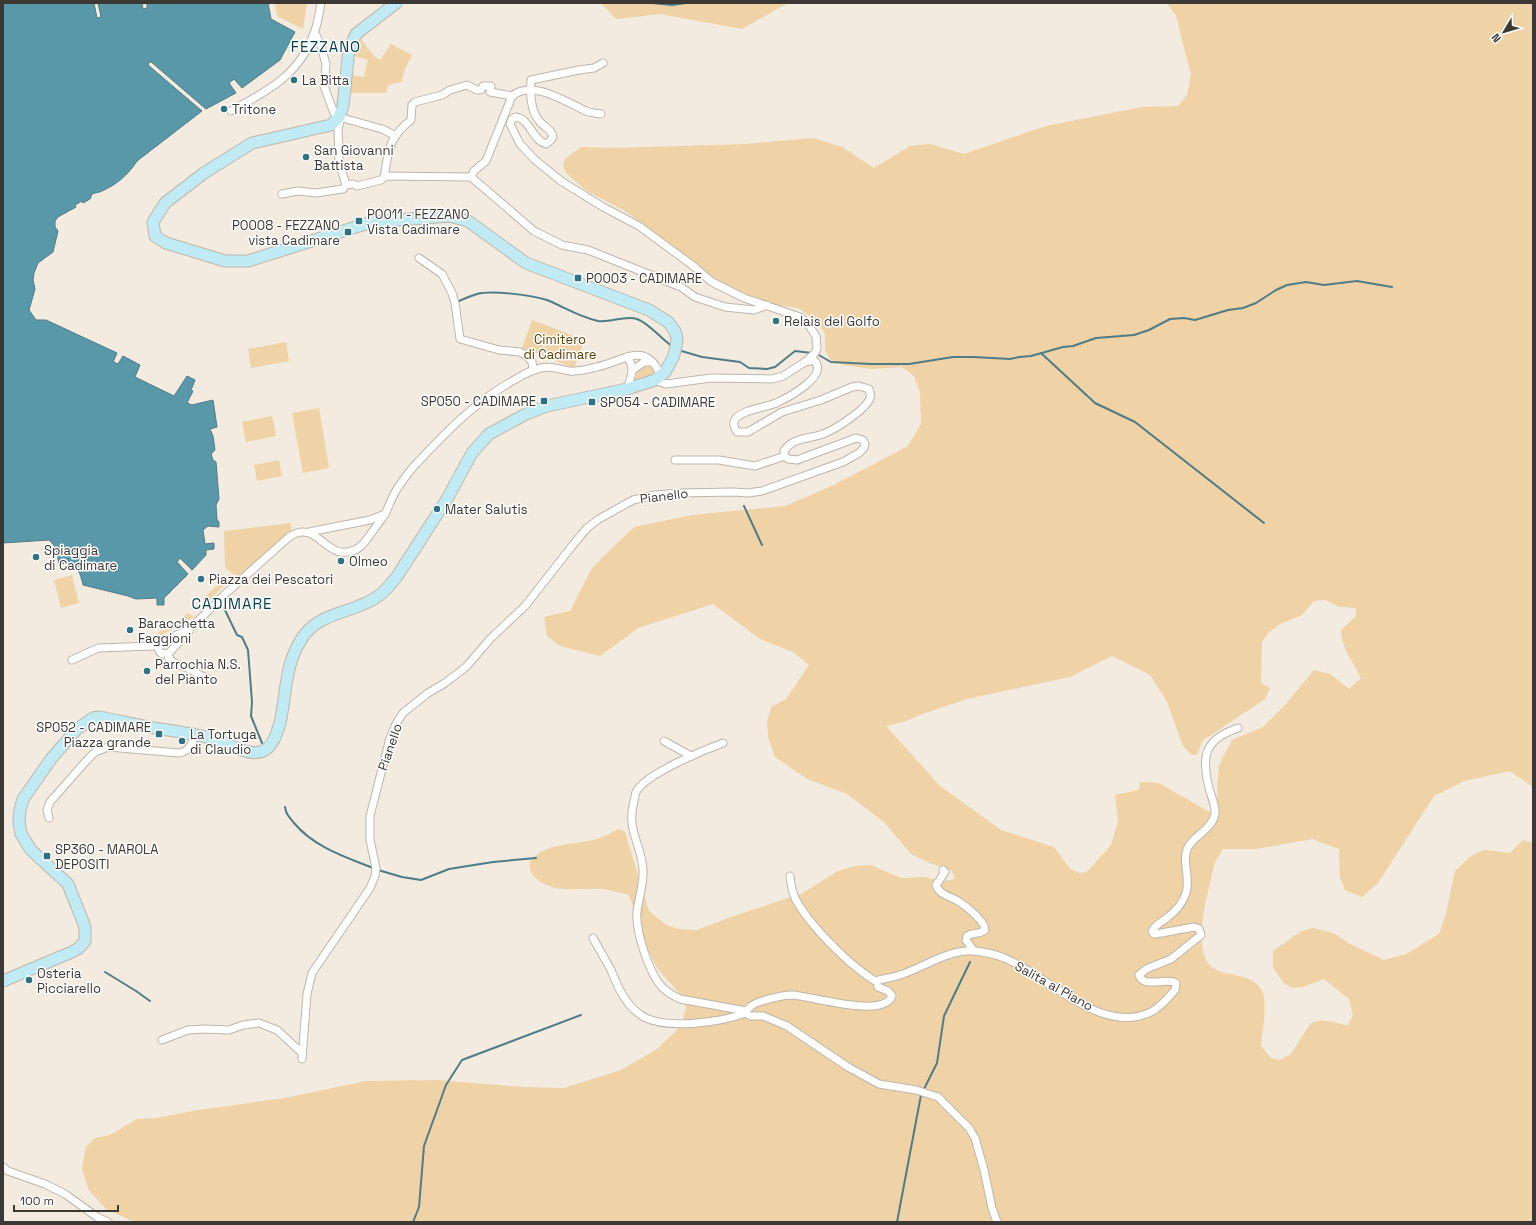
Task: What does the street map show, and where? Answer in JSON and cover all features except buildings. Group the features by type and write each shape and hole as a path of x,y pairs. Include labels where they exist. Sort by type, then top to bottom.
{"main road":[{"path":"3,981 72,952 83,943 86,937 85,927 68,884 31,850 21,834 19,822 23,799 51,759 77,729 93,718 100,717 159,729 195,734 252,752 264,751 274,740 279,724 287,676 296,649 306,634 313,626 330,615 365,604 377,598 387,588 396,578 409,558 472,454 481,442 490,434 526,414 562,403 627,389 658,378 670,363 677,338 675,331 668,322 649,310 526,263 468,220 449,216 372,222 248,261 225,261 166,243 155,236 153,222 166,202 204,172 252,143 331,125 339,117 342,106 349,49 356,34 396,3"}],"street":[{"path":"231,111 278,84 300,62 315,33 321,3"},
{"path":"315,33 320,43 326,64 324,86 334,113 339,117 382,129 396,136"},
{"path":"309,532 316,536 326,546 336,551 346,552 357,549 368,539 385,514 396,490 409,472 462,416 506,384 533,369 548,367 576,372 640,354 656,365 658,378 666,384 711,378 772,379 783,376 805,362 815,353 817,348 816,336 807,322 800,317 744,298 712,282 692,265 639,226 561,181 534,159 520,144 510,124 513,118 518,117 527,124 541,143 546,144 552,139 552,132 541,123 534,113 530,90 531,80 594,68 603,63"},
{"path":"384,177 391,142 411,120 412,105 415,102 442,95 450,90 467,85 477,90 481,90 483,86 491,86 490,92 512,96"},
{"path":"471,177 474,171 486,161 512,96 519,91 536,90 558,97 588,112 601,114"},
{"path":"282,194 298,191 316,193 343,190 346,185 339,162 339,117"},
{"path":"346,185 353,184 357,186 381,180 384,177 471,177 534,231 562,245 588,250 681,287 694,297 725,307 754,310 767,305"},
{"path":"419,258 442,274 452,293 455,303 460,338 499,350 520,352 532,362 533,369"},
{"path":"627,357 633,370 627,389"},
{"path":"675,460 719,460 755,466 785,456 784,451 792,443 824,434 858,412 870,399 869,389 859,386 852,387 820,400 782,412 748,432 737,432 733,423 740,415 778,402 808,384 815,377 817,363 814,360 805,362"},
{"path":"633,370 644,362 653,362"},
{"name":"Pianello","path":"162,1040 188,1030 229,1030 242,1025 259,1023 277,1030 302,1056 307,994 312,973 370,888 375,876 376,868 370,840 370,816 390,738 396,724 404,713 428,693 445,683 466,667 491,638 525,606 587,528 599,519 633,500 655,495 680,493 762,492 843,462 859,453 864,448 865,444 863,440 856,438 797,460 788,459 785,456"},
{"path":"161,642 158,647 159,651 162,654 169,653 224,595 289,537 300,531 309,532 370,520 385,514"},
{"path":"72,660 98,648 153,646 184,632 196,623"},
{"path":"169,653 168,657 174,664 185,667 210,680"},
{"name":"Salita al Piano","path":"877,982 883,979 902,975 951,954 974,951 1005,958 1073,999 1109,1015 1132,1017 1158,1007 1175,990 1176,983 1171,981 1143,981 1139,975 1146,969 1171,959 1200,935 1200,929 1194,927 1156,934 1152,931 1158,924 1168,918 1182,903 1187,887 1186,856 1189,847 1211,824 1214,818 1215,812 1209,787 1206,758 1209,747 1220,736 1238,728"},
{"path":"49,818 47,810 50,802 87,760 96,752 108,747 179,753 190,748 195,734"},
{"path":"664,741 691,756"},
{"path":"723,743 667,767 636,792 631,817 643,868 643,881 637,911 637,922 648,962 658,981 662,987 673,996 680,999 746,1012 750,1016 763,1016 787,1026 848,1067 879,1084 916,1090 938,1097 969,1128 975,1138 992,1208 997,1222"},
{"path":"943,870 945,874 936,885 939,890 958,901 984,924 985,930 982,933 967,936 966,940 974,951"},
{"path":"593,938 620,991 630,1006 644,1017 658,1022 679,1024 725,1018 746,1012 750,1006 756,1003 780,996 792,995 822,999 858,1007 885,1004 891,999 892,996 888,991 878,987 877,982 854,967 812,923 796,900 791,887 790,876"},
{"path":"3,1167 8,1171 45,1184 65,1194 97,1217 108,1222"}],"green space":[{"path":"275,3 307,3 303,29 277,16"},
{"path":"601,3 795,3 786,4 742,29 660,14 616,19"},
{"path":"1167,3 1533,3 1533,787 1510,771 1464,781 1434,796 1378,883 1362,897 1345,890 1340,877 1339,849 1312,839 1256,849 1223,849 1215,862 1205,903 1202,940 1203,951 1207,961 1213,968 1246,978 1258,985 1262,991 1265,1010 1261,1046 1271,1058 1280,1060 1291,1054 1310,1024 1324,1021 1348,1025 1353,1015 1349,999 1324,979 1303,987 1292,988 1283,982 1273,968 1273,951 1300,932 1313,928 1333,933 1350,944 1384,960 1406,954 1439,934 1446,914 1455,871 1471,856 1484,850 1510,853 1523,840 1533,843 1533,1222 138,1222 132,1221 106,1209 88,1189 82,1168 86,1147 95,1138 110,1135 137,1119 157,1118 192,1111 285,1098 366,1081 436,1080 523,1087 564,1088 621,1070 657,1049 676,1031 683,1019 686,1008 679,993 657,968 648,950 629,895 602,889 559,888 541,882 532,874 530,862 537,855 546,850 565,844 596,839 619,829 625,832 649,911 666,925 678,929 697,930 803,893 838,871 855,866 871,865 901,878 923,877 942,881 952,880 955,878 951,870 929,863 911,854 884,822 847,794 807,779 775,757 768,737 767,721 771,707 786,699 809,665 793,652 760,639 713,604 638,628 600,656 560,646 547,636 544,617 570,611 592,568 634,527 692,515 785,506 834,485 908,446 921,424 920,392 914,376 902,367 871,369 843,365 832,361 825,351 825,334 818,322 798,308 777,305 744,293 717,280 671,244 625,211 587,191 568,175 563,164 566,158 581,147 615,148 745,144 813,138 842,147 874,168 910,146 930,144 964,154 1046,126 1142,107 1178,106 1187,95 1191,75 1176,16","holes":["1325,600 1340,607 1356,608 1356,616 1341,630 1345,649 1361,678 1349,689 1330,674 1314,670 1285,705 1263,727 1232,740 1219,765 1217,786 1218,817 1159,783 1140,782 1139,790 1115,795 1118,822 1111,845 1087,872 1080,873 1070,869 1054,847 1001,830 940,786 886,726 906,721 967,699 1070,677 1112,656 1150,675 1167,702 1183,746 1191,754 1195,755 1198,753 1202,741 1265,699 1270,688 1261,683 1262,642 1269,632 1280,624 1302,615 1314,601"]},
{"path":"360,38 374,56 380,60 391,44 412,55 405,69 401,82 388,85 386,93 349,93 351,75 364,77 368,60 352,55"},
{"name":"Cimitero di Cadimare","path":"532,320 585,340 574,368 522,348"},
{"path":"286,342 289,361 251,368 248,349"},
{"path":"648,365 653,367 654,373 651,376 636,381 635,379 640,369"},
{"path":"319,408 329,468 303,473 292,413"},
{"path":"272,416 276,436 246,442 242,422"},
{"path":"279,460 282,476 257,481 254,465"},
{"path":"291,523 291,531 238,577 225,568 224,531"},
{"path":"229,574 233,577 209,600 205,597"},
{"path":"72,575 79,603 61,608 54,580"},
{"path":"188,613 194,617 160,636 158,632 169,628"}],"water":[{"path":"3,3 94,3 97,18 101,17 98,3 142,3 143,9 147,8 147,3 268,3 271,19 295,32 280,60 242,88 234,79 229,83 236,93 206,109 150,61 148,65 202,111 137,161 130,171 117,183 101,192 92,194 90,199 83,203 82,201 75,205 76,207 58,217 55,221 55,227 58,231 53,252 38,263 34,273 33,280 35,289 29,310 36,320 46,320 117,353 113,362 118,364 123,356 140,365 135,377 174,396 187,376 195,380 191,390 193,391 187,403 192,405 213,400 217,427 210,429 213,436 215,450 211,454 213,460 216,462 219,499 216,505 219,527 208,526 203,530 205,544 214,543 214,549 206,550 206,555 192,570 180,558 177,562 188,574 164,598 164,605 157,605 157,598 136,599 83,585 79,571 76,568 70,564 59,564 55,548 49,540 3,543"}],"waterway":[{"path":"652,3 672,5 686,3"},
{"path":"817,354 831,362 871,364 909,364 953,357 1010,359 1031,356 1063,347 1073,346 1096,338 1134,335 1149,330 1170,319 1184,318 1195,320 1228,310 1243,308 1256,303 1287,285 1306,282 1324,285 1357,281 1392,287"},
{"path":"457,302 484,293 512,294 540,298 584,317 598,321 627,318 637,319 646,324 673,347"},
{"path":"678,350 702,357 740,362 749,368 767,369 775,367 795,351 812,353"},
{"path":"1041,353 1095,403 1135,422 1264,523"},
{"path":"744,506 762,545"},
{"path":"224,608 237,635 242,637 248,650 252,702 251,716 262,743"},
{"path":"285,807 287,814 291,819 311,839 330,850 373,868"},
{"path":"378,870 402,877 421,880 449,869 493,862 536,858"},
{"path":"897,1222 921,1095 937,1063 944,1016 970,962"},
{"path":"105,972 150,1001"},
{"path":"413,1222 419,1207 424,1146 446,1085 462,1060 581,1015"}],"place":[{"name":"La Bitta","path":"294,80"},
{"name":"Tritone","path":"224,109"},
{"name":"San Giovanni Battista","path":"306,157"},
{"name":"PO011 - FEZZANO Vista Cadimare","path":"359,221"},
{"name":"PO008 - FEZZANO vista Cadimare","path":"348,232"},
{"name":"PO003 - CADIMARE","path":"578,278"},
{"name":"Relais del Golfo","path":"776,321"},
{"name":"SP050 - CADIMARE","path":"544,401"},
{"name":"SP054 - CADIMARE","path":"592,402"},
{"name":"Mater Salutis","path":"437,509"},
{"name":"Spiaggia di Cadimare","path":"36,557"},
{"name":"Olmeo","path":"341,561"},
{"name":"Piazza dei Pescatori","path":"201,579"},
{"name":"Baracchetta Faggioni","path":"130,630"},
{"name":"Parrochia N.S. del Pianto","path":"147,671"},
{"name":"SP052 - CADIMARE Piazza grande","path":"159,734"},
{"name":"La Tortuga di Claudio","path":"182,741"},
{"name":"SP360 - MAROLA DEPOSITI","path":"47,856"},
{"name":"Osteria Picciarello","path":"29,980"}],"district":[{"name":"FEZZANO","path":"326,46"},
{"name":"CADIMARE","path":"232,603"}]}
